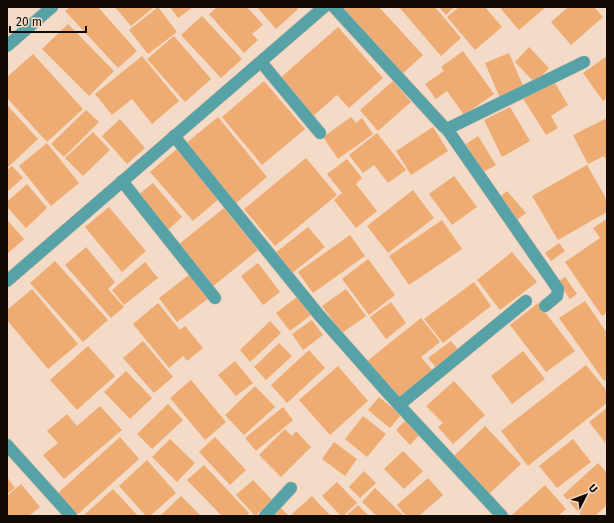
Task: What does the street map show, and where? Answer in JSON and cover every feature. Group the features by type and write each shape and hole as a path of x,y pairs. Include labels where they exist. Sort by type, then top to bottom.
{"street":[{"path":"7,46 52,7"},
{"path":"7,280 324,7"},
{"path":"334,7 443,126 448,129 558,289 557,296 545,306"},
{"path":"260,62 320,133"},
{"path":"448,129 584,62"},
{"path":"174,136 319,315 399,405 502,516"},
{"path":"122,181 215,298"},
{"path":"399,405 526,301"},
{"path":"7,445 71,516"},
{"path":"265,516 291,488"}],"building":[{"path":"70,7 98,7 137,51 118,68 65,11"},
{"path":"115,7 154,7 131,26"},
{"path":"158,7 177,32 148,54 129,30"},
{"path":"170,7 193,7 178,18"},
{"path":"217,7 247,7 263,25 252,34 258,40 244,53 209,14"},
{"path":"257,7 296,7 298,9 276,29"},
{"path":"341,7 379,7 423,55 401,75"},
{"path":"399,7 435,7 461,38 441,56"},
{"path":"439,7 454,7 446,15"},
{"path":"459,7 485,7 502,27 475,50 447,17"},
{"path":"503,7 546,7 519,30 501,9"},
{"path":"568,7 594,7 603,17 571,45 551,22"},
{"path":"202,16 242,59 221,78 181,35"},
{"path":"68,24 114,71 89,96 42,49"},
{"path":"338,27 383,78 349,108 337,95 312,117 278,80"},
{"path":"174,36 211,79 185,102 147,59"},
{"path":"529,47 549,68 535,83 515,62"},
{"path":"463,51 494,94 464,115 447,91 436,99 425,84 444,71 441,67"},
{"path":"509,53 524,88 500,98 485,63"},
{"path":"33,54 83,109 47,142 7,98 7,77"},
{"path":"142,56 179,101 152,124 132,99 112,115 95,94"},
{"path":"607,56 607,98 603,101 583,73"},
{"path":"552,78 568,105 551,116 558,128 546,135 522,97"},
{"path":"264,81 305,129 262,165 222,117"},
{"path":"393,81 411,102 378,131 360,110"},
{"path":"7,105 38,139 7,168"},
{"path":"510,107 530,141 502,157 484,120"},
{"path":"86,110 99,122 64,157 51,144"},
{"path":"218,117 267,177 234,205 185,144"},
{"path":"351,117 356,123 362,118 373,134 338,159 323,137"},
{"path":"607,118 607,162 604,156 588,164 573,135"},
{"path":"120,119 145,148 127,164 102,136"},
{"path":"433,127 448,151 411,175 396,151"},
{"path":"93,132 110,150 83,176 65,158"},
{"path":"377,133 406,170 388,183 374,165 363,173 349,155"},
{"path":"478,136 496,165 483,172 466,144"},
{"path":"47,143 79,183 51,206 19,166"},
{"path":"178,148 220,198 193,221 150,172"},
{"path":"306,158 337,195 275,246 244,209"},
{"path":"347,159 362,178 356,184 377,211 356,228 334,200 342,193 327,174"},
{"path":"587,165 607,200 607,212 558,240 532,196"},
{"path":"12,166 23,178 7,192 7,170"},
{"path":"454,176 477,207 452,225 429,194"},
{"path":"153,183 182,217 168,230 138,195"},
{"path":"27,184 47,208 26,228 7,207 7,202"},
{"path":"413,190 434,218 388,253 367,226"},
{"path":"507,191 526,213 517,220 498,198"},
{"path":"109,207 146,251 122,272 85,227"},
{"path":"224,208 258,250 212,287 178,245"},
{"path":"607,219 607,313 602,316 565,262 600,238 593,228"},
{"path":"7,220 24,239 7,254"},
{"path":"442,220 462,249 409,285 389,256"},
{"path":"308,227 325,247 291,274 274,254"},
{"path":"350,235 365,256 313,293 298,272"},
{"path":"559,243 565,251 551,261 545,253"},
{"path":"86,247 115,282 108,289 124,307 111,318 65,265"},
{"path":"512,252 537,282 500,310 477,280"},
{"path":"368,259 395,295 369,315 342,279"},
{"path":"55,261 108,320 83,342 30,283"},
{"path":"145,262 158,278 124,305 112,290"},
{"path":"258,263 280,292 263,305 241,276"},
{"path":"190,274 209,298 177,322 159,298"},
{"path":"565,277 577,294 570,299 558,282"},
{"path":"474,282 491,306 443,343 424,319"},
{"path":"32,289 78,344 48,369 7,320 7,310"},
{"path":"346,289 366,316 342,333 322,306"},
{"path":"297,297 311,315 290,331 276,313"},
{"path":"585,301 607,333 607,379 604,381 559,318"},
{"path":"391,302 406,323 386,339 370,317"},
{"path":"158,303 180,330 185,326 203,348 187,361 183,356 169,368 133,324"},
{"path":"538,303 575,351 546,372 510,325"},
{"path":"421,318 440,342 421,357 432,370 397,399 366,362"},
{"path":"312,320 323,335 303,350 292,334"},
{"path":"270,321 281,333 250,362 240,350"},
{"path":"143,341 173,377 154,393 123,358"},
{"path":"451,341 460,352 437,369 428,358"},
{"path":"279,343 292,356 266,380 254,367"},
{"path":"88,346 115,376 77,410 50,380"},
{"path":"309,350 325,368 287,403 271,385"},
{"path":"523,351 545,379 512,404 491,376"},
{"path":"235,361 253,383 236,396 218,375"},
{"path":"586,365 607,391 607,403 528,466 501,431"},
{"path":"338,366 368,401 330,435 299,400"},
{"path":"126,371 152,398 130,419 104,392"},
{"path":"191,380 226,422 205,440 170,398"},
{"path":"454,381 485,415 453,444 438,427 443,423 426,406"},
{"path":"255,386 275,407 244,435 225,415"},
{"path":"379,397 401,415 390,428 368,410"},
{"path":"168,404 183,420 152,449 137,434"},
{"path":"100,406 122,430 64,479 43,455 58,443 47,431 67,414 77,426"},
{"path":"283,407 293,420 256,451 245,438"},
{"path":"607,408 607,445 589,422"},
{"path":"363,416 386,434 367,457 345,439"},
{"path":"408,418 422,432 410,445 396,430"},
{"path":"485,426 521,464 489,494 453,457"},
{"path":"285,429 292,436 296,431 311,447 281,477 259,455"},
{"path":"120,437 139,459 78,514 58,493"},
{"path":"215,437 246,470 230,485 199,452"},
{"path":"170,439 195,463 177,482 152,457"},
{"path":"573,439 591,462 557,488 539,466"},
{"path":"334,442 357,459 345,476 322,459"},
{"path":"403,451 423,471 404,489 384,469"},
{"path":"147,460 176,493 150,516 146,516 119,486"},
{"path":"598,463 607,473 607,505 595,516 582,516 563,495"},
{"path":"204,465 249,513 246,516 222,516 187,480"},
{"path":"364,471 376,483 360,498 349,487"},
{"path":"7,477 15,488 7,494"},
{"path":"428,478 443,495 419,516 406,516 397,505"},
{"path":"253,480 272,500 255,516 236,495"},
{"path":"337,482 357,503 343,516 341,516 322,496"},
{"path":"21,484 40,507 29,516 7,516 7,496"},
{"path":"545,485 566,509 558,516 511,516"},
{"path":"375,488 404,516 377,516 362,502"},
{"path":"113,489 138,516 83,516"},
{"path":"181,496 201,516 160,516"},
{"path":"312,496 331,516 294,516 292,514"},
{"path":"358,505 369,516 346,516"},
{"path":"281,508 289,516 274,516"}]}
